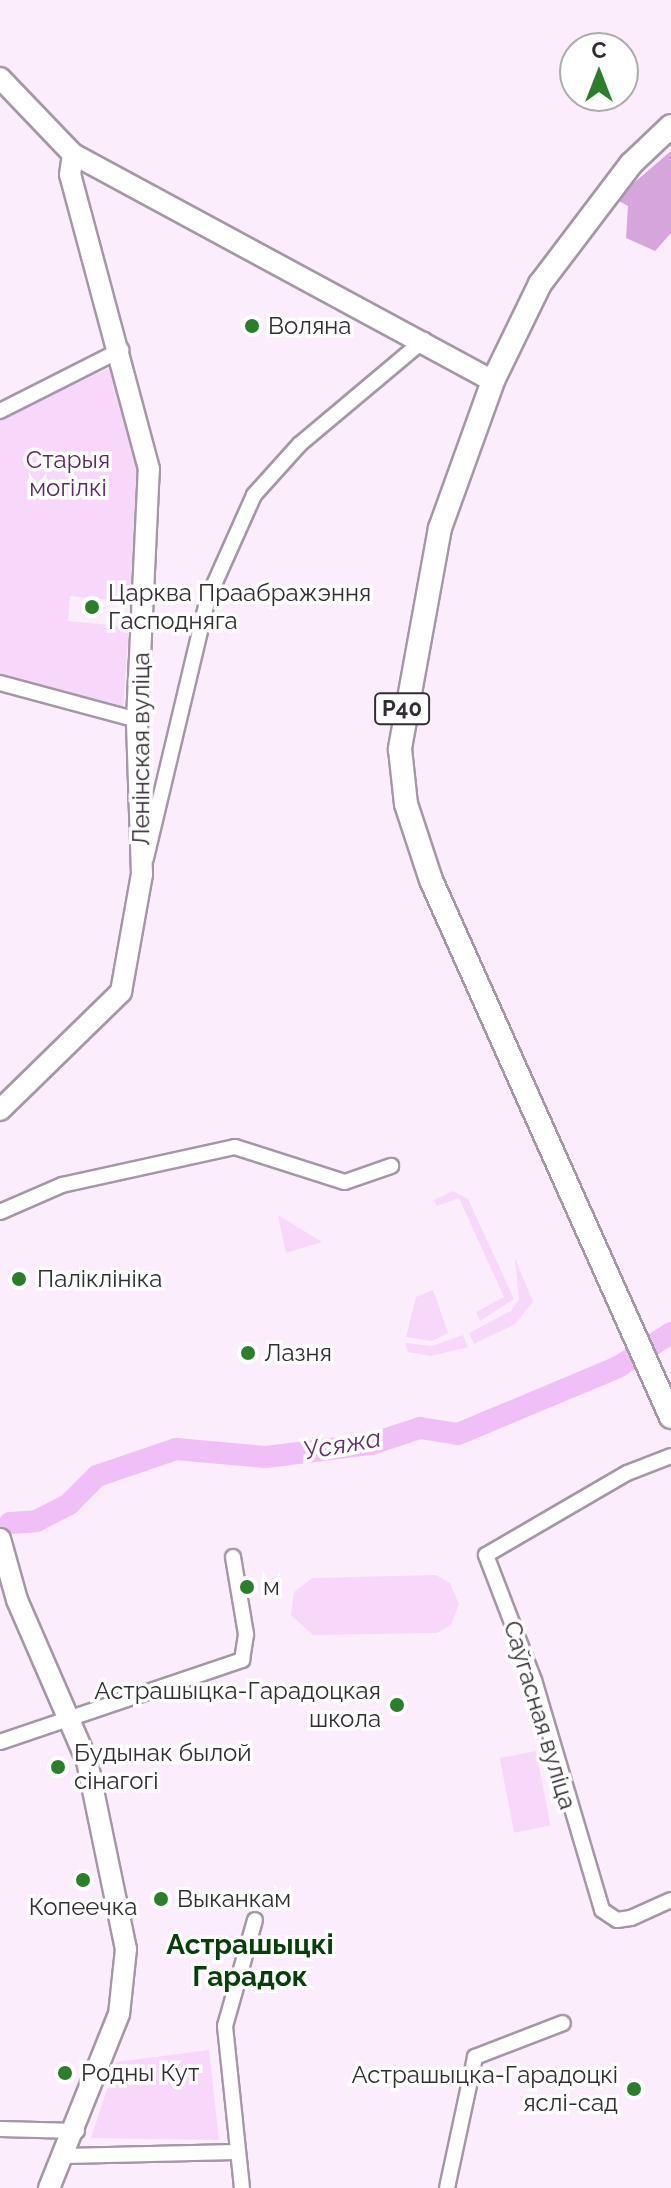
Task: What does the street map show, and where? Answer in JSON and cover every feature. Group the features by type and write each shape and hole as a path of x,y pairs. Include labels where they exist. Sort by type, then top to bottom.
{"main road":[{"name":"Р40","path":"671,126 631,164 540,284 493,381 449,497 410,666 400,749 406,804 431,880 671,1417"}],"street":[{"path":"0,78 73,154 424,340 493,381"},
{"name":"Ленінская вуліца","path":"0,1110 121,992 142,874 137,720 149,469 121,350 70,175 73,154"},
{"path":"142,874 225,550 254,495 300,444 424,340"},
{"path":"0,411 121,350"},
{"path":"0,683 137,720"},
{"path":"0,1212 62,1185 235,1147 345,1182 391,1166"},
{"name":"Саўгасная вуліца","path":"671,1456 627,1473 486,1555 534,1680 602,1910 617,1920 671,1900"},
{"path":"0,1540 17,1600 87,1761 126,1949 119,2014 77,2131 49,2188"},
{"path":"0,1742 71,1721 242,1660 246,1634 233,1557"},
{"path":"242,2188 225,2026 255,1920"},
{"path":"447,2188 475,2057 563,2023"},
{"path":"0,2129 77,2131"},
{"path":"65,2156 236,2152"}],"green space":[{"name":"Старыя могілкі","path":"114,366 122,374 137,468 131,602 70,596 68,621 129,627 123,707 0,677 0,419"},
{"path":"453,1191 468,1199 514,1299 480,1321 476,1312 504,1297 459,1198 437,1206 434,1200"},
{"path":"278,1215 322,1242 286,1253"},
{"path":"515,1258 533,1302 515,1324 474,1344 469,1333 511,1311 519,1299"},
{"path":"433,1290 448,1333 432,1341 406,1337 416,1297"},
{"path":"463,1335 468,1347 431,1356 408,1352 405,1343 432,1346"},
{"path":"436,1575 450,1583 459,1604 451,1625 437,1633 313,1635 291,1615 294,1592 312,1578"},
{"path":"536,1751 551,1826 514,1833 500,1758"},
{"path":"209,2050 219,2140 91,2138 116,2062"}],"shaded area":[{"path":"671,151 671,233 655,251 626,238 628,206 615,199"}],"waterway":[{"name":"Усяжа","path":"10,1523 36,1521 69,1504 97,1476 176,1449 266,1457 371,1444 420,1428 458,1434 618,1367 671,1333"}],"place":[{"name":"Воляна","path":"252,326"},
{"name":"Царква Праабражэння Гасподняга","path":"92,607"},
{"name":"Паліклініка","path":"19,1279"},
{"name":"Лазня","path":"248,1353"},
{"name":"м","path":"247,1587"},
{"name":"Астрашыцка-Гарадоцкая школа","path":"397,1705"},
{"name":"Будынак былой сінагогі","path":"58,1767"},
{"name":"Копеечка","path":"83,1880"},
{"name":"Выканкам","path":"161,1899"},
{"name":"Родны Кут","path":"65,2073"},
{"name":"Астрашыцка-Гарадоцкі яслі-сад","path":"634,2089"}],"district":[{"name":"Астрашыцкі Гарадок","path":"250,1961"}]}
